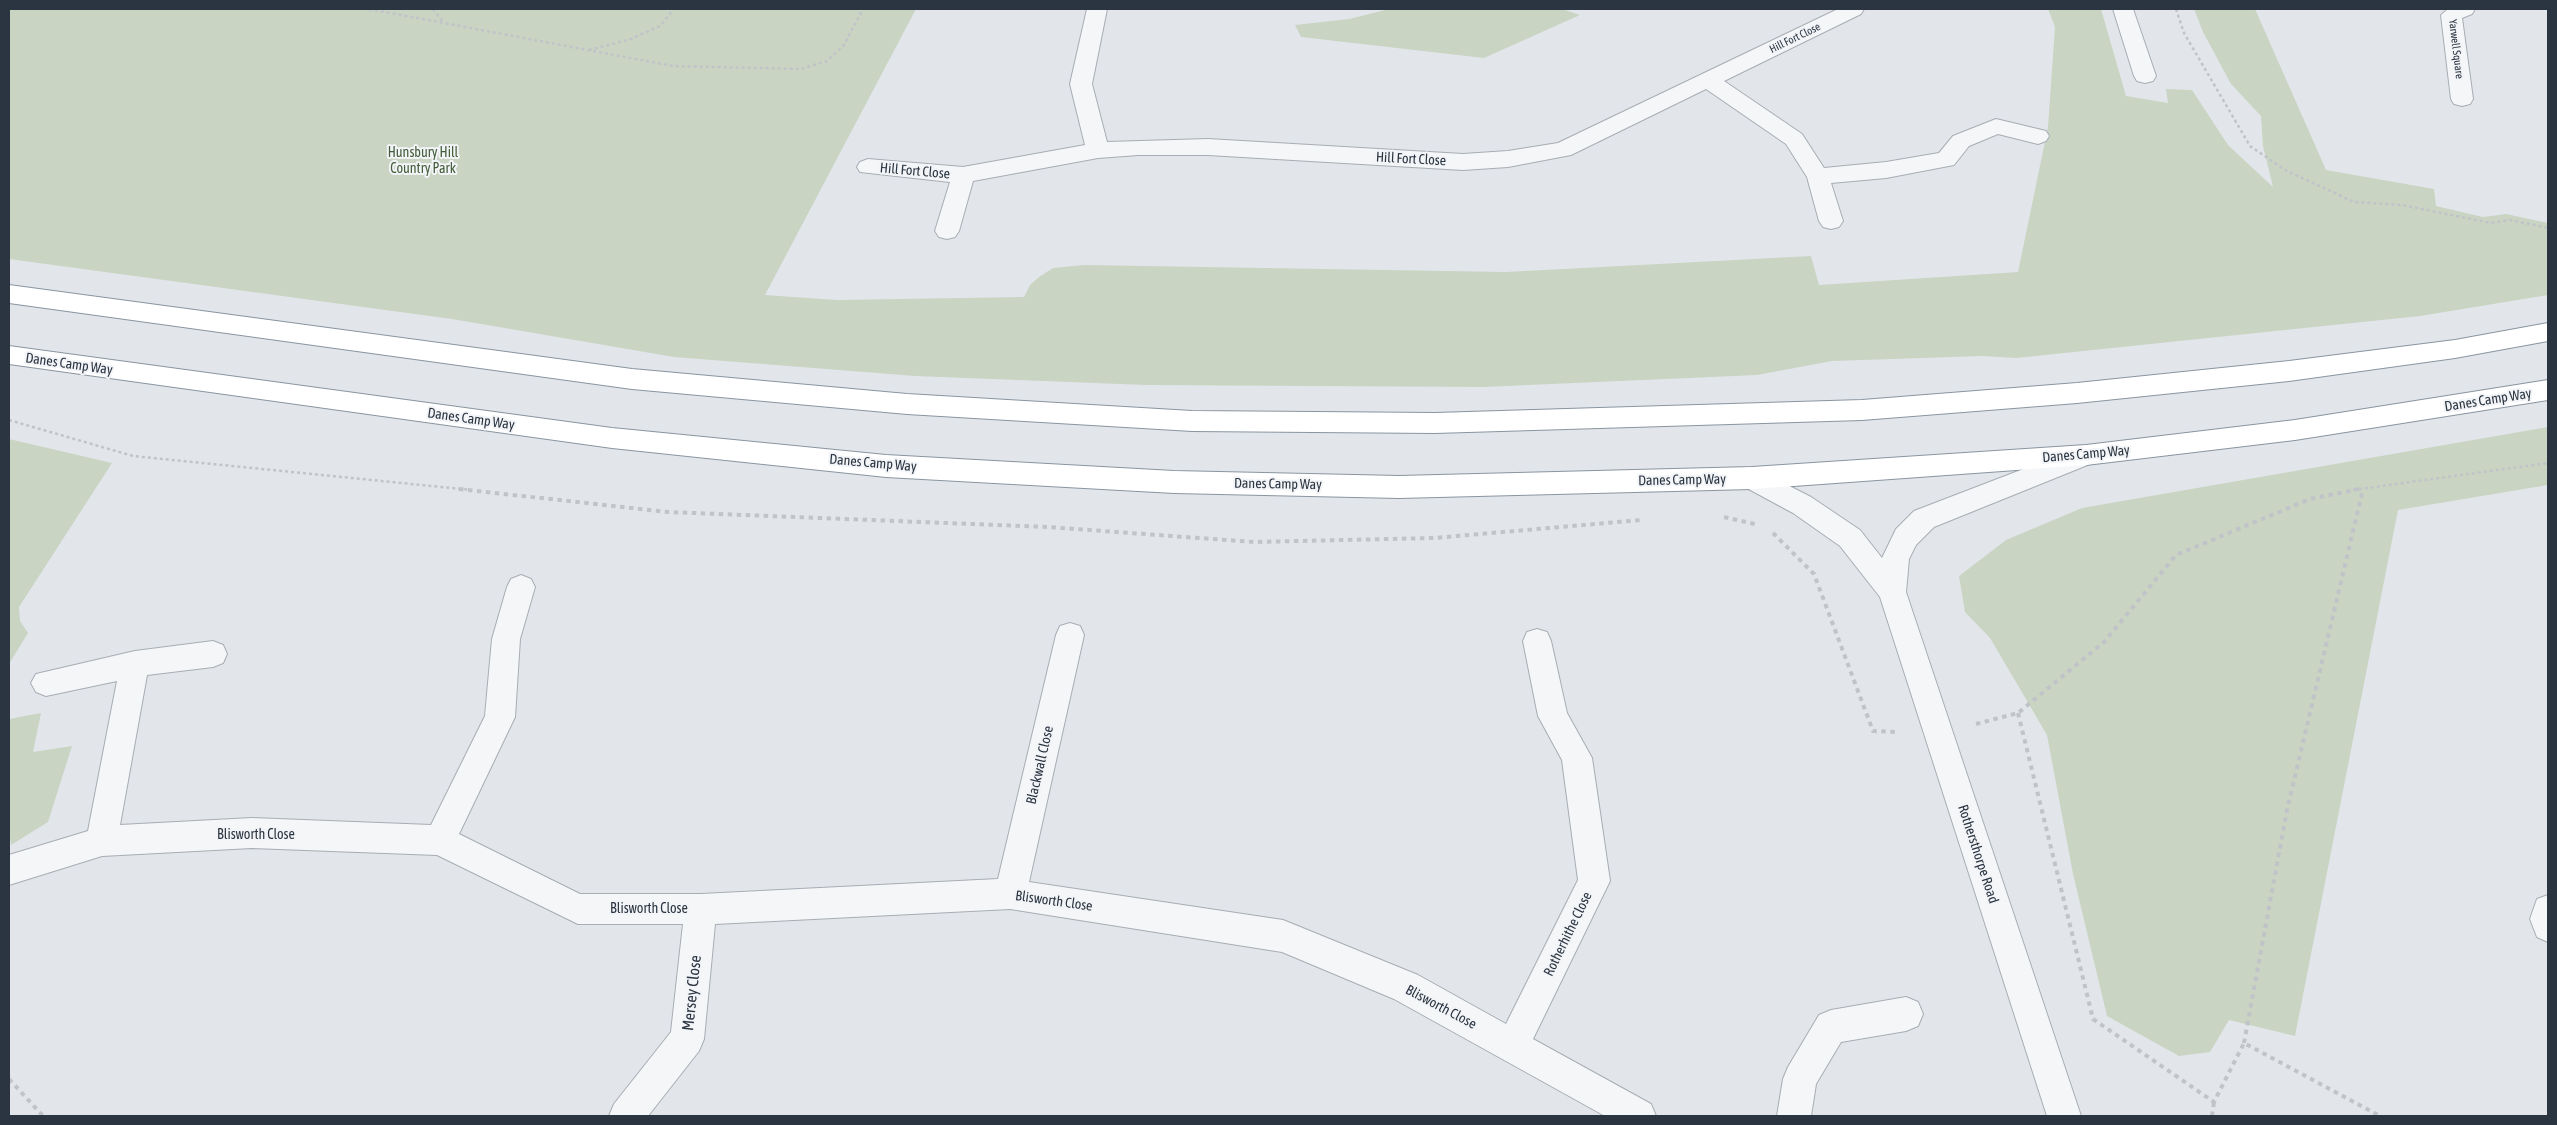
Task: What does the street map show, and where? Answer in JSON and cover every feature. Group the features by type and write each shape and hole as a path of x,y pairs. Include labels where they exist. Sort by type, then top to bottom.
{"highway":[{"path":"9,294 632,379 907,404 1192,421 1435,423 1862,410 2086,392 2289,371 2455,349 2548,332"},
{"name":"Danes Camp Way","path":"9,355 236,388 602,437 886,466 1174,482 1390,487 1752,478 2086,455 2295,430 2548,390"}],"street":[{"path":"1097,9 1081,84 1098,150"},
{"name":"Hill Fort Close","path":"868,167 963,175 1098,150 1138,147 1208,147 1463,162 1508,159 1563,150 1709,81 1854,9"},
{"path":"2123,9 2145,76"},
{"name":"Yarwell Square","path":"2462,99 2451,15 2465,9"},
{"path":"1709,81 1794,139 1818,176 1831,221"},
{"path":"1818,176 1886,170 1946,160 1961,141 1996,126 2038,136"},
{"name":"Hill Fort Close","path":"947,231 963,175"},
{"name":"Rothersthorpe Road","path":"1892,592 1895,559 1906,537 1924,519 2086,455"},
{"name":"Rothersthorpe Road","path":"1752,478 1802,505 1850,538 1892,592 2064,1116"},
{"path":"440,840 500,717 506,639 521,587"},
{"name":"Blackwall Close","path":"1010,894 1070,635"},
{"name":"Rotherhithe Close","path":"1513,1045 1594,881 1577,758 1553,716 1537,641"},
{"path":"46,683 135,664 213,654"},
{"path":"102,841 135,664"},
{"name":"Blisworth Close","path":"9,870 102,841 252,833 440,840 578,910 701,909 1010,894 1283,936 1406,987 1639,1116"},
{"name":"Mersey Close","path":"626,1116 687,1039 701,909"},
{"path":"2548,910 2546,919 2548,926"},
{"path":"1794,1116 1800,1079 1831,1027 1906,1014"}],"path":[{"path":"369,9 673,66 801,69 827,61 844,45 863,9"},
{"path":"433,9 444,23"},
{"path":"588,50 631,39 660,26 674,9"},
{"path":"2176,9 2184,33 2250,146 2285,170 2354,202 2402,205 2490,223 2510,220 2548,228"},
{"path":"9,420 133,456 316,473 668,512 1048,527 1254,542 1434,538 1650,519"},
{"path":"1718,516 1768,528 1814,574 1873,731 1939,734 2018,713 2104,642 2176,555 2310,499 2363,488 2548,463"},
{"path":"2212,1116 2214,1102 2244,1043 2287,810 2363,488"},
{"path":"2018,713 2093,1019 2214,1102"},
{"path":"2244,1043 2380,1116"},
{"path":"9,1080 43,1116"}],"green space":[{"name":"Hunsbury Hill Country Park","path":"9,9 916,9 765,295 837,300 1024,297 1030,285 1053,268 1084,265 1506,272 1811,256 1819,285 2018,272 2048,127 2055,27 2048,9 2101,9 2126,96 2168,103 2166,89 2192,90 2228,145 2273,187 2263,146 2261,116 2231,84 2203,32 2194,9 2255,9 2326,170 2434,189 2436,206 2483,217 2506,214 2548,223 2548,295 2420,316 2016,358 1982,356 1832,361 1757,375 1483,387 1146,385 915,376 674,357 452,319 9,259"},
{"path":"1389,9 1562,9 1580,15 1484,58 1301,37 1295,25 1349,19"},
{"path":"2548,427 2548,485 2398,510 2295,1036 2229,1020 2210,1052 2179,1056 2107,1016 2073,874 2047,735 1990,638 1965,612 1959,576 2006,540 2082,508"},
{"path":"9,439 112,463 19,607 20,621 28,633 9,664"},
{"path":"41,713 33,752 72,746 48,822 11,845 9,828 9,719"}]}
